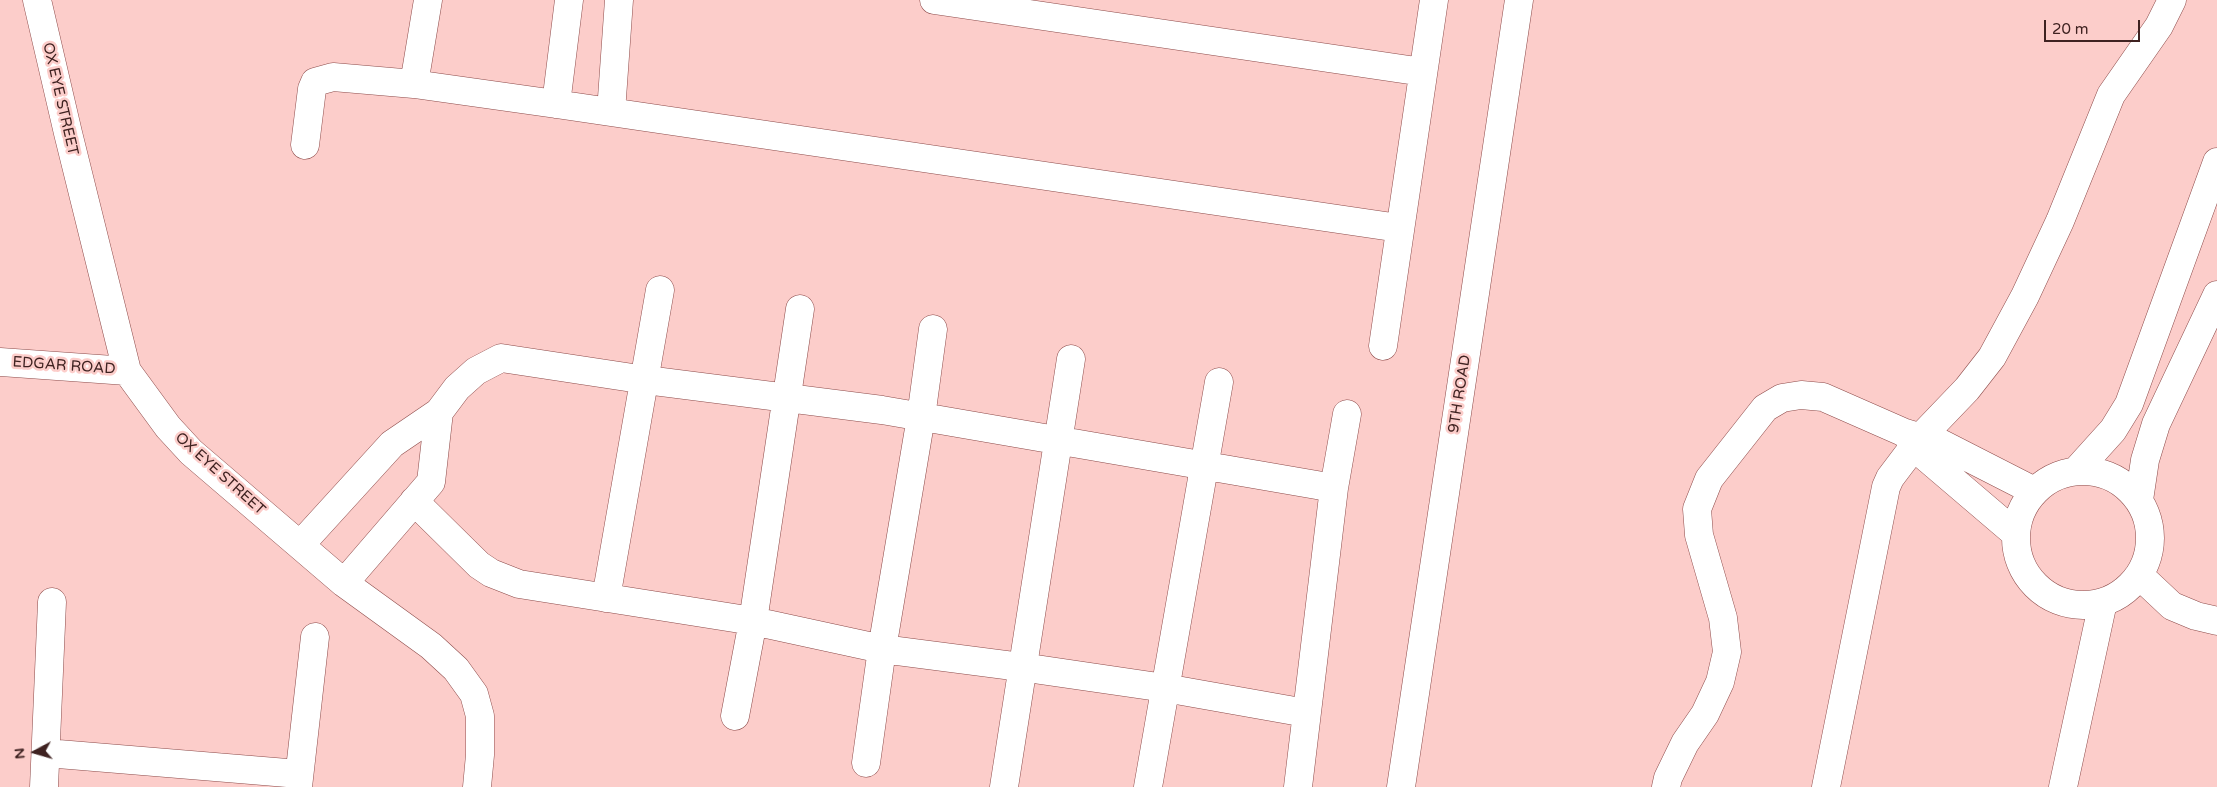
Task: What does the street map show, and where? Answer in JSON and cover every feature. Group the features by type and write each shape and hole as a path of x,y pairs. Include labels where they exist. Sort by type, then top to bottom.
{"street":[{"name":"OX EYE STREET","path":"37,0 68,133 128,371 168,427 191,452 344,584 431,646 456,670 474,694 480,716 480,755 477,787"},
{"path":"414,84 428,0"},
{"path":"556,104 568,0"},
{"path":"610,112 620,0"},
{"path":"934,0 1424,72"},
{"path":"1383,346 1434,0"},
{"name":"9TH ROAD","path":"1402,787 1518,0"},
{"path":"1826,787 1880,506 1890,478 1913,439 1967,389 1992,357 2060,220 2110,95 2159,26 2172,0"},
{"path":"305,145 312,88 315,82 333,77 414,84 556,104 1399,228"},
{"path":"2076,471 2113,430 2128,404 2215,178"},
{"path":"606,598 646,380 660,290"},
{"path":"2139,500 2145,460 2156,424 2217,295"},
{"path":"735,716 753,621 800,309"},
{"path":"866,763 882,649 921,417 933,329"},
{"path":"300,545 392,444 439,412 457,388 476,372 500,358 646,380 921,417 1058,439 1204,467 1334,488"},
{"path":"1004,787 1021,667 1071,359"},
{"name":"EDGAR ROAD","path":"0,362 128,371"},
{"path":"1148,787 1219,382"},
{"path":"1666,787 1668,778 1685,743 1705,714 1720,682 1727,652 1723,618 1699,535 1697,509 1708,479 1765,408 1782,398 1801,395 1823,397 1913,439 1942,444 2034,491"},
{"path":"344,584 431,482 439,412"},
{"path":"1298,787 1334,488 1347,414"},
{"path":"1913,439 2016,534"},
{"path":"2076,471 2094,471 2112,477 2126,486 2139,500 2148,518 2150,537 2147,557 2139,575 2123,592 2103,602 2084,605 2066,603 2042,590 2024,569 2017,552 2016,534 2019,518 2025,504 2034,491 2060,474 2076,471"},
{"path":"414,501 479,566 519,584 753,621 882,649 1165,688 1306,714"},
{"path":"2139,575 2172,606 2196,616 2217,621"},
{"path":"44,787 52,602"},
{"path":"2063,787 2103,602"},
{"path":"46,753 298,781 315,637"}]}
